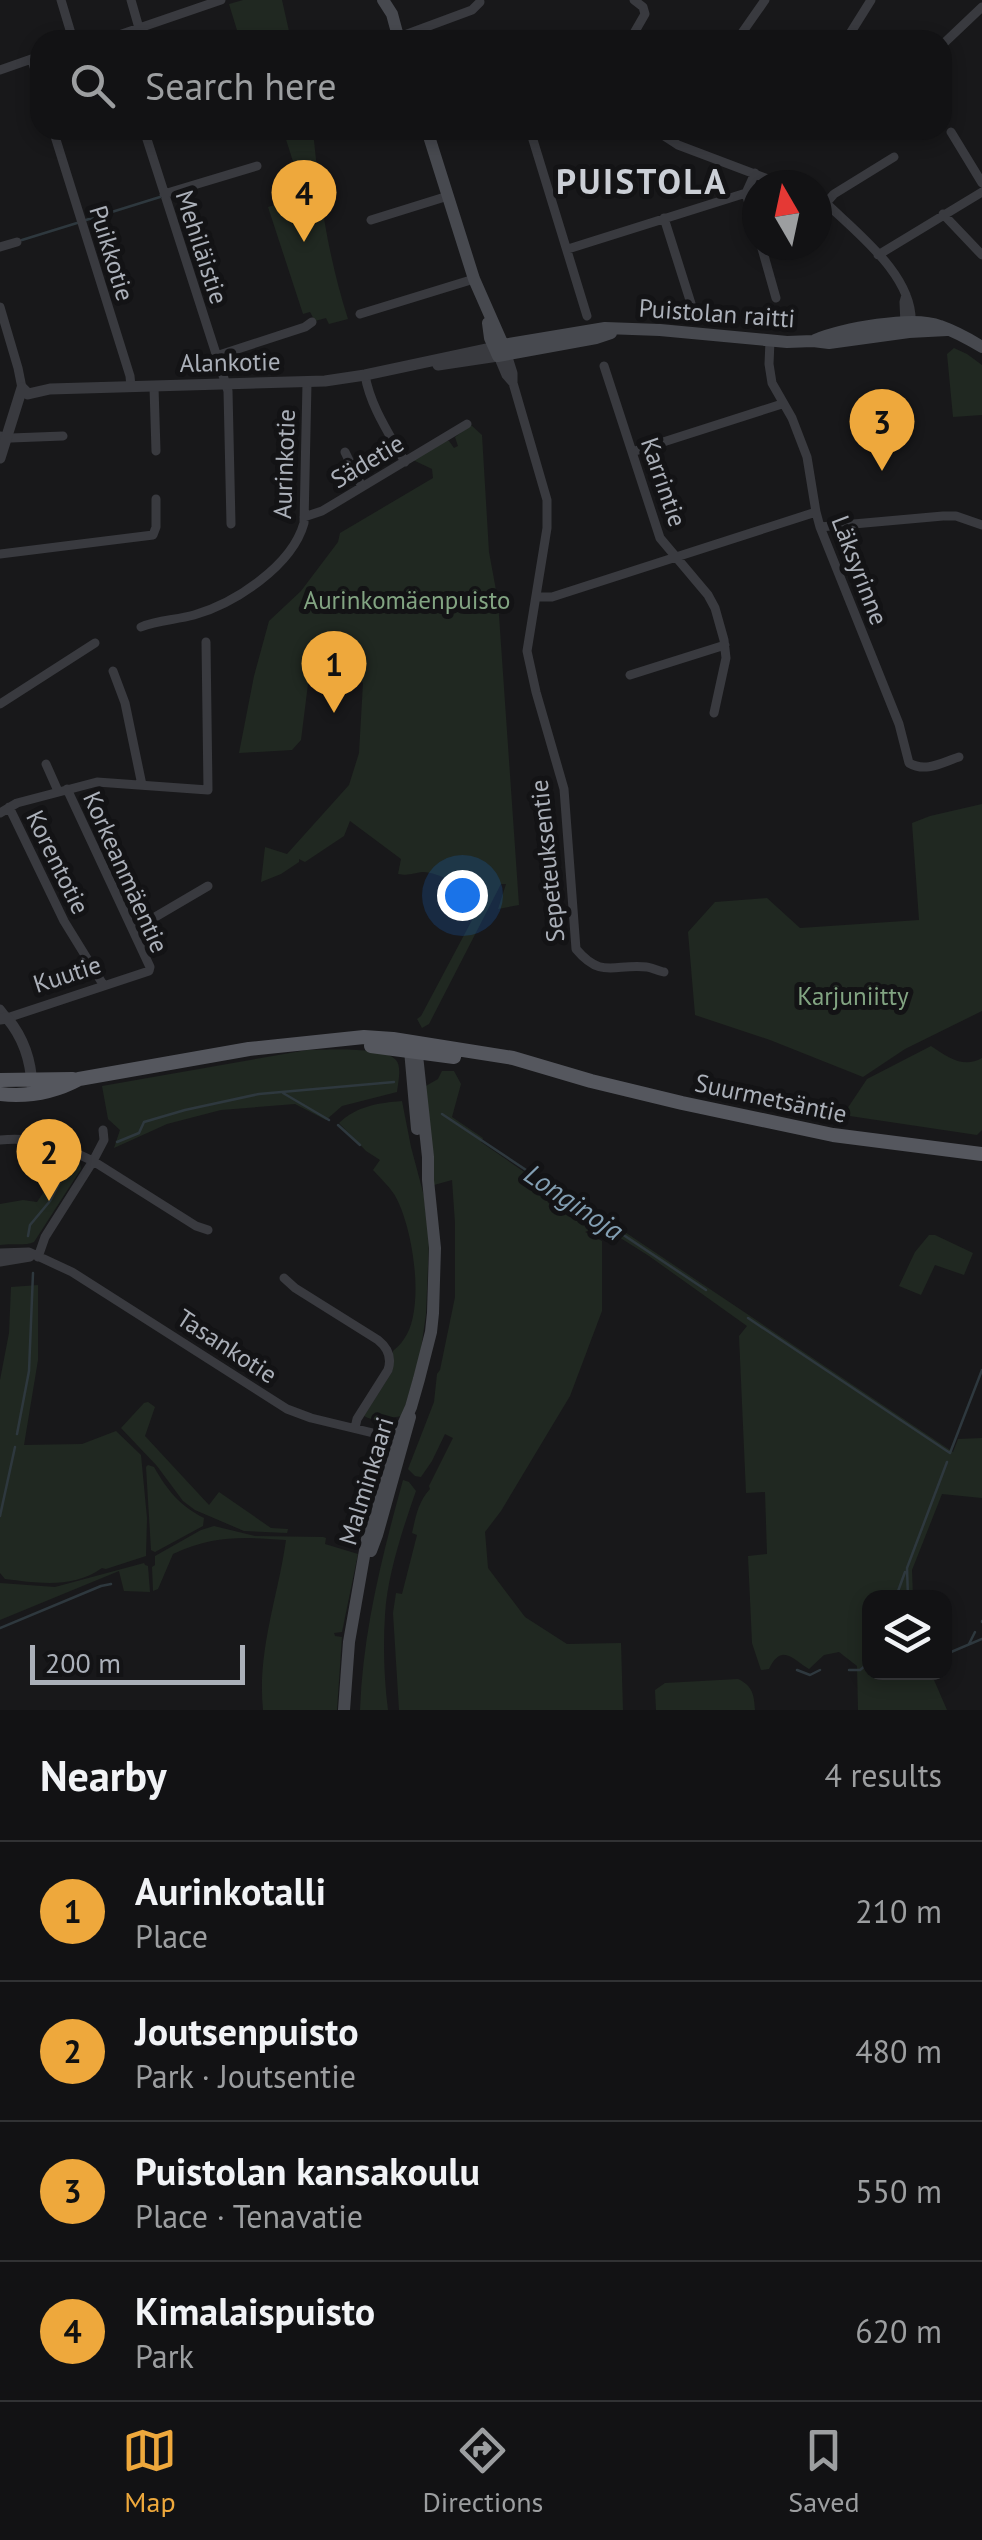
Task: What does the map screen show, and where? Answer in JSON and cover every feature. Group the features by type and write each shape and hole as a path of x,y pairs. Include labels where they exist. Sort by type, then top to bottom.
{"main road":[{"path":"388,5 394,30"},
{"path":"430,140 500,350"},
{"name":"Puistolan raitti","path":"500,350 606,336 617,330 660,330 770,341 813,340 828,334 908,326 941,326 982,347"},
{"name":"Suurmetsäntie","path":"0,1094 66,1078 79,1080 249,1048 341,1041 514,1058 682,1103 799,1128 982,1154"},
{"name":"Malminkaari","path":"344,1710 349,1642 363,1566 377,1536 431,1332 435,1248 428,1180 413,1106 414,1048"},
{"name":"Suurmetsäntie","path":"0,1080 32,1088"}],"street":[{"path":"61,0 70,30"},
{"path":"130,0 139,28"},
{"path":"134,30 201,3 221,0"},
{"path":"634,0 645,12 636,30"},
{"path":"744,30 765,0"},
{"path":"852,30 871,0"},
{"path":"420,30 472,10 480,2"},
{"path":"952,36 982,7"},
{"path":"0,70 30,60"},
{"path":"952,134 982,183"},
{"name":"Puikkotie","path":"56,140 131,388"},
{"name":"Mehiläistie","path":"147,140 226,385 231,524"},
{"path":"533,140 588,316"},
{"path":"675,140 678,145 747,170"},
{"path":"832,195 894,157"},
{"path":"164,194 257,166"},
{"path":"878,255 982,192"},
{"path":"568,249 742,194"},
{"path":"371,220 448,196"},
{"path":"832,210 899,278 910,301 908,326"},
{"path":"942,214 982,255"},
{"path":"664,218 694,313"},
{"path":"0,247 16,242"},
{"path":"765,260 776,298"},
{"path":"360,314 408,305 474,279"},
{"path":"0,307 4,337 22,388 3,436 0,458"},
{"path":"216,356 305,328 312,322"},
{"name":"Läksyrinne","path":"770,341 770,373 807,457 820,527 899,724 910,763 924,768 960,757"},
{"name":"Alankotie","path":"22,388 28,394 50,389 307,383 409,366 428,367 500,350"},
{"name":"Sepeteuksentie","path":"500,350 547,500 547,528 528,661 564,789 576,949 599,968 648,966 664,972"},
{"name":"Karrintie","path":"604,366 660,538 711,600 726,658 714,713"},
{"path":"365,376 405,462"},
{"name":"Aurinkotie","path":"141,627 210,610 246,590 273,568 302,532 307,383"},
{"path":"154,387 156,451"},
{"path":"632,452 782,404"},
{"name":"Sädetie","path":"304,517 322,511 467,424"},
{"path":"449,435 456,446"},
{"path":"3,436 63,436"},
{"path":"344,452 362,487"},
{"path":"230,496 243,495"},
{"path":"0,554 153,534 156,499"},
{"path":"536,596 552,597 816,512"},
{"path":"820,527 943,516 982,524"},
{"path":"4,810 62,790 109,781 208,790 206,642"},
{"path":"0,704 94,643"},
{"path":"630,675 725,645"},
{"path":"113,671 125,703 142,784"},
{"name":"Korkeanmäentie","path":"46,764 133,930 150,967 148,971"},
{"name":"Korentotie","path":"4,810 104,986"},
{"path":"133,930 208,886"},
{"name":"Kuutie","path":"2,1015 148,971"},
{"path":"2,1015 26,1049 32,1088"},
{"path":"38,1257 45,1237 104,1140 103,1130"},
{"path":"0,1140 44,1141 93,1161 208,1230"},
{"path":"0,1253 29,1252 38,1257"},
{"path":"0,1262 38,1257"},
{"name":"Tasankotie","path":"38,1257 101,1290 287,1409 400,1439"},
{"path":"284,1278 378,1340 387,1350 388,1370 355,1428"}],"green space":[{"path":"282,0 289,30 237,30 229,4"},
{"path":"286,140 314,140 325,225 348,319 329,324 326,318 315,321 310,312 303,314 268,207 304,196"},
{"path":"954,348 982,365 982,415 953,417 947,354"},
{"name":"Aurinkomäenpuisto","path":"471,425 482,435 519,905 498,909 506,884 501,884 429,1024 422,1028 417,1019 480,905 478,896 436,875 398,874 401,859 350,821 344,836 305,862 299,859 281,874 261,882 265,847 287,854 349,785 359,753 363,683 353,672 329,669 309,676 301,740 292,750 239,753 269,621 301,591 338,542 340,533 433,478 432,469 413,460 445,441 454,448 458,446 455,437"},
{"name":"Karjuniitty","path":"982,804 982,1011 905,1049 863,1077 695,1015 688,932 715,902 767,898 800,928 919,920 912,823"},
{"path":"931,1046 962,1062 982,1058 982,1130 977,1135 843,1115 867,1079"},
{"path":"307,1050 354,1050 390,1056 399,1067 397,1092 342,1106 326,1120 295,1104 221,1110 167,1124 114,1148 120,1130 108,1119 102,1086"},
{"path":"442,1071 454,1071 461,1084 452,1117 483,1138 481,1142 581,1211 586,1206 953,1452 958,1439 982,1438 982,1498 942,1494 912,1570 913,1590 862,1590 862,1680 934,1680 947,1710 858,1710 857,1666 839,1652 824,1655 809,1669 793,1658 778,1656 769,1669 761,1670 752,1643 748,1556 767,1554 765,1492 746,1493 739,1336 747,1326 603,1227 585,1232 602,1241 602,1311 570,1396 485,1532 488,1568 525,1617 567,1644 621,1643 623,1710 399,1710 393,1613 396,1593 402,1594 417,1535 412,1533 418,1510 453,1438 445,1434 421,1477 408,1469 434,1402 455,1297 452,1180 434,1185 424,1087 438,1079"},
{"path":"402,1101 424,1196 429,1242 426,1314 420,1356 402,1416 373,1419 364,1416 392,1372 393,1351 411,1325 416,1288 414,1267 401,1208 373,1170 380,1160 339,1123 368,1106"},
{"path":"67,1157 80,1163 81,1169 34,1242 0,1245 0,1204 37,1202"},
{"path":"929,1235 973,1253 964,1275 935,1265 921,1295 899,1286 915,1252"},
{"path":"38,1285 38,1360 24,1445 82,1444 116,1431 141,1455 147,1518 146,1556 55,1583 5,1579 0,1573 0,1380 9,1333 11,1287"},
{"path":"148,1402 155,1407 145,1436 209,1505 219,1492 271,1528 288,1529 287,1533 244,1531 183,1501 121,1428"},
{"path":"148,1465 154,1467 181,1503 204,1518 203,1526 155,1552 151,1550"},
{"path":"403,1480 416,1491 396,1552 386,1600 388,1710 360,1710 369,1623"},
{"path":"214,1526 255,1536 323,1537 325,1544 358,1554 342,1632 334,1633 342,1637 337,1710 263,1710 263,1667 286,1540 229,1539 188,1548 173,1554 158,1589 153,1591 155,1556"},
{"path":"144,1563 148,1566 150,1592 124,1591 119,1571 0,1620 0,1583 55,1587"},
{"path":"738,1679 752,1691 755,1710 656,1710 655,1690 665,1683"}],"waterway":[{"path":"86,220 160,197"},
{"path":"22,240 77,223"},
{"name":"Longinoja","path":"117,1142 139,1133 144,1122 185,1110 259,1094 394,1082"},
{"path":"283,1093 329,1120"},
{"name":"Longinoja","path":"442,1114 706,1290"},
{"path":"338,1125 360,1145"},
{"name":"Longinoja","path":"28,1236 30,1225 50,1201 69,1165"},
{"name":"Longinoja","path":"17,1434 29,1371 33,1273"},
{"name":"Longinoja","path":"748,1318 950,1453 982,1370"},
{"name":"Longinoja","path":"0,1516 15,1447"},
{"path":"908,1590 907,1568 947,1462"},
{"path":"898,1590 905,1572"},
{"path":"0,1628 111,1584"},
{"path":"969,1644 975,1632"},
{"path":"952,1652 982,1639"},
{"path":"849,1670 862,1668"},
{"path":"797,1670 810,1675 820,1670"}],"place":[{"name":"Kimalaispuisto","path":"304,242"},
{"name":"Puistolan kansakoulu","path":"882,471"},
{"name":"Aurinkotalli","path":"334,713"},
{"name":"Joutsenpuisto","path":"49,1201"}],"district":[{"name":"PUISTOLA","path":"642,182"}]}
